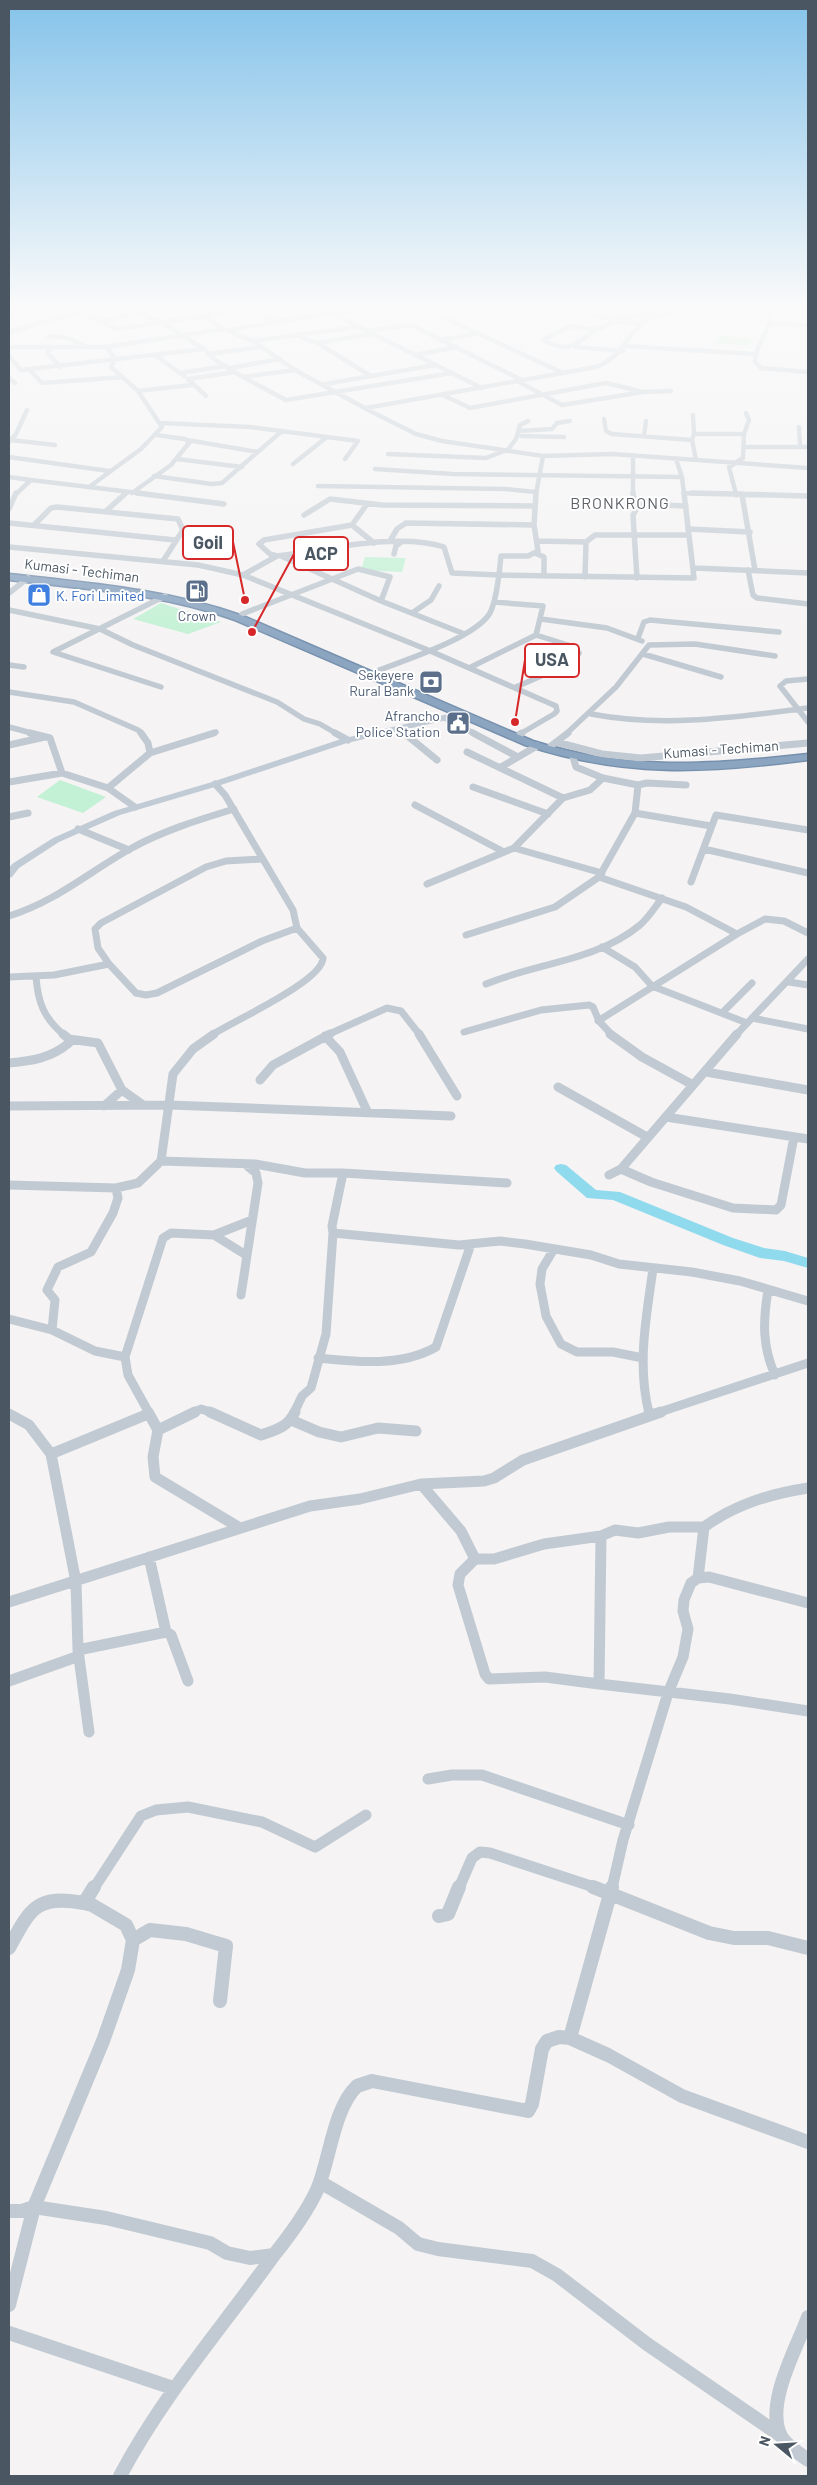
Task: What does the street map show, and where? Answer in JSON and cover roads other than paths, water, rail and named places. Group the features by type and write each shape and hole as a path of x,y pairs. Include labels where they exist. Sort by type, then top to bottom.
{"highway":[{"name":"Kumasi - Techiman","path":"9,576 165,596 222,611 307,644 461,714 537,746 573,757 621,766 676,769 808,757"},
{"path":"28,578 107,584 198,600 242,614 307,644 377,671 520,734 599,758 662,765 693,764 808,753"}],"street":[{"path":"22,419 10,441 56,445"},
{"path":"90,487 156,436 162,429 157,419"},
{"path":"387,419 416,434 442,441 543,456 633,456 808,468"},
{"path":"604,419 608,433 693,437 744,434"},
{"path":"693,419 696,460"},
{"path":"749,419 744,434 745,447 742,459 733,463 729,470 750,532 753,595 757,598 808,604"},
{"path":"388,454 486,458 513,446 520,425 528,421"},
{"path":"517,434 552,429 557,423 570,421"},
{"path":"644,436 646,421"},
{"path":"160,423 236,426 359,442 344,459"},
{"path":"799,428 800,446"},
{"path":"154,476 217,483 227,480 282,431"},
{"path":"517,434 564,437"},
{"path":"156,436 258,452"},
{"path":"293,464 327,437"},
{"path":"186,448 187,440"},
{"path":"106,511 129,492 177,459 186,448 200,442"},
{"path":"745,447 808,447"},
{"path":"535,554 538,551 534,525 536,492 543,456"},
{"path":"633,456 633,502 639,505 686,506"},
{"path":"9,457 109,471"},
{"path":"177,459 242,467"},
{"path":"243,575 279,556 390,541 442,546 452,573 499,576 692,578 695,576 686,506 682,477 676,459"},
{"path":"375,470 682,477"},
{"path":"9,477 224,504"},
{"path":"9,509 17,492 31,480"},
{"path":"318,486 536,492"},
{"path":"9,492 17,492"},
{"path":"684,493 808,496"},
{"path":"304,515 328,499 367,504 535,506"},
{"path":"367,504 352,526 264,540 259,546 331,580 462,633"},
{"path":"637,578 633,515 639,505"},
{"path":"34,525 54,508 106,511 178,519 184,530 175,540 163,561"},
{"path":"9,523 175,540"},
{"path":"390,541 399,526 412,523 534,525"},
{"path":"352,526 374,543"},
{"path":"537,541 586,542 595,535 750,532"},
{"path":"394,554 396,546 401,542"},
{"path":"585,577 586,542"},
{"path":"9,547 163,561 212,567 243,575 516,687 558,708 554,714 520,734"},
{"path":"377,671 428,650 485,620 494,602 501,556 535,554 544,557 544,576"},
{"path":"694,568 808,573"},
{"path":"242,614 361,569 387,576 389,580 381,601"},
{"path":"9,593 28,578"},
{"path":"412,613 431,600 440,586"},
{"path":"161,687 53,653 165,596"},
{"path":"494,602 542,605 544,607 536,635"},
{"path":"9,610 100,629 133,645 277,702 304,719 320,724 348,740"},
{"path":"541,618 585,623 614,630 638,638 648,645 695,644 774,656"},
{"path":"638,638 644,622 650,620 779,632"},
{"path":"469,668 536,635 571,646 579,653 573,662 516,687"},
{"path":"553,744 590,714 648,645"},
{"path":"642,654 721,677"},
{"path":"9,665 24,668"},
{"path":"808,679 786,681 780,686 808,722"},
{"path":"9,692 74,702 138,730 150,744 150,753"},
{"path":"590,714 639,722 749,715 808,708"},
{"path":"9,875 20,862 78,829 135,807 216,784 348,740 461,714"},
{"path":"445,718 518,757"},
{"path":"9,727 48,737"},
{"path":"400,729 437,760"},
{"path":"108,788 150,753 216,732"},
{"path":"9,745 48,737"},
{"path":"48,737 62,773"},
{"path":"553,744 602,754 641,758 808,743"},
{"path":"500,767 537,746"},
{"path":"467,752 563,798"},
{"path":"573,757 576,768 603,778 638,785 647,783 686,786"},
{"path":"9,781 62,773 108,788 135,807"},
{"path":"427,884 514,848 563,798 590,790 603,778"},
{"path":"9,1185 117,1193 133,1186 161,1161 173,1074 184,1058 211,1037 310,979 323,964 323,958 297,928 293,910 261,859 234,809 216,784"},
{"path":"466,935 555,907 601,875 634,812 638,785"},
{"path":"473,787 548,814"},
{"path":"414,805 504,852"},
{"path":"9,916 43,903 129,850 174,827 234,809"},
{"path":"634,812 711,826"},
{"path":"9,817 28,813"},
{"path":"691,882 715,816 719,815 808,830"},
{"path":"78,829 129,850"},
{"path":"514,848 601,875 686,907 737,934"},
{"path":"704,849 808,873"},
{"path":"261,859 226,861 206,867 101,923 95,929 94,936 98,948 109,964 136,993 146,995 158,993 262,941 297,928"},
{"path":"486,984 509,972 602,947 639,926 662,898"},
{"path":"598,1021 737,934 769,919 791,924 808,933"},
{"path":"602,947 634,967 652,986 722,1013 750,1021 808,1028"},
{"path":"609,1175 621,1169 647,1137 706,1072 727,1044 789,982 808,960"},
{"path":"9,977 54,975 109,964"},
{"path":"36,977 38,1001 46,1020 69,1039 91,1041 102,1046 122,1090 143,1106"},
{"path":"789,982 808,985"},
{"path":"722,1013 752,983"},
{"path":"464,1032 542,1010 581,1004 593,1007 598,1021 616,1038 658,1067 693,1085"},
{"path":"260,1080 273,1065 325,1036 387,1008 401,1011 426,1043 457,1096"},
{"path":"325,1036 340,1052 367,1112"},
{"path":"9,1063 38,1061 48,1058 62,1049 69,1039"},
{"path":"706,1072 808,1090"},
{"path":"558,1087 576,1099 647,1137"},
{"path":"104,1106 122,1090"},
{"path":"9,1106 170,1105 451,1116"},
{"path":"666,1117 808,1140"},
{"path":"621,1169 651,1182 733,1208 776,1210 781,1205 794,1137"},
{"path":"161,1161 245,1164 305,1173 343,1173 507,1183"},
{"path":"241,1296 258,1178 256,1173 245,1164"},
{"path":"158,1430 201,1409 225,1417 261,1435 280,1429 291,1420 302,1396 311,1388 326,1334 332,1226 343,1173"},
{"path":"52,1330 55,1300 47,1290 57,1269 92,1252 113,1213 117,1193"},
{"path":"240,1528 220,1514 155,1477 153,1457 158,1430 128,1375 125,1357 163,1238 171,1233 214,1235 252,1220"},
{"path":"333,1233 471,1244 500,1241 591,1255 619,1264 692,1272 740,1281 808,1301"},
{"path":"214,1235 246,1255"},
{"path":"318,1358 357,1361 383,1360 427,1354 436,1347 471,1244"},
{"path":"554,1249 545,1262 540,1277 542,1298 549,1327 558,1343 567,1349 577,1352 610,1352 643,1358"},
{"path":"649,1414 643,1395 643,1358 644,1328 653,1269"},
{"path":"768,1290 762,1333 766,1356 775,1375"},
{"path":"9,1319 52,1330 95,1351 125,1357"},
{"path":"9,1602 310,1506 360,1498 421,1484 452,1481 474,1482 494,1478 522,1460 649,1414 808,1363"},
{"path":"9,1414 29,1425 51,1454 76,1582 79,1653 90,1732"},
{"path":"51,1454 148,1414"},
{"path":"291,1420 319,1432 341,1437 378,1428 400,1428 416,1431"},
{"path":"421,1484 460,1532 475,1559"},
{"path":"808,1488 750,1501 718,1516 704,1527 669,1527 638,1533 615,1530 600,1536 544,1544 494,1559 475,1559 460,1574 458,1585 485,1674 489,1679 545,1677 668,1693 720,1697 808,1711"},
{"path":"698,1578 704,1527"},
{"path":"599,1684 600,1536"},
{"path":"149,1557 166,1632 171,1635 188,1681"},
{"path":"570,2038 611,1894 628,1825 668,1693 683,1657 688,1629 683,1611 684,1600 690,1583 698,1578 709,1577 808,1603"},
{"path":"9,1681 79,1653 166,1632"},
{"path":"428,1779 452,1775 482,1775 628,1825"},
{"path":"84,1903 141,1816 147,1813 188,1807 218,1813 262,1822 315,1847 366,1816"},
{"path":"439,1916 448,1914 472,1858 480,1852 490,1853 611,1894 709,1932 734,1938 768,1938 808,1948"},
{"path":"9,1948 36,1904 50,1899 68,1899 92,1905 126,1926 186,1934 226,1946 220,2001"},
{"path":"9,2305 34,2207 103,2041 128,1970 133,1940 126,1926"},
{"path":"133,1940 150,1930"},
{"path":"120,2476 142,2435 173,2388 234,2311 304,2215 320,2182 351,2092 360,2083 372,2080 528,2111 532,2104 542,2049 547,2041 559,2037 570,2038 608,2055 682,2096 808,2142"},
{"path":"320,2182 399,2228 418,2244 438,2249 532,2261 557,2275 647,2344 780,2435 792,2448 808,2460"},
{"path":"9,2211 22,2211 34,2207 125,2222 210,2243 227,2253 250,2258 274,2255"},
{"path":"780,2435 776,2411 780,2388 808,2317"},
{"path":"9,2333 173,2388"}],"waterway":[{"path":"561,1168 592,1195 615,1195 728,1242 754,1249 760,1253 785,1256 808,1263"}],"place":[{"name":"Crown","path":"197,591"},
{"name":"K. Fori Limited","path":"39,595"},
{"name":"Goil","path":"245,600"},
{"name":"ACP","path":"252,632"},
{"name":"Sekeyere Rural Bank","path":"431,682"},
{"name":"USA","path":"515,722"},
{"name":"Afrancho Police Station","path":"458,723"}],"district":[{"name":"BRONKRONG","path":"620,502"}]}
